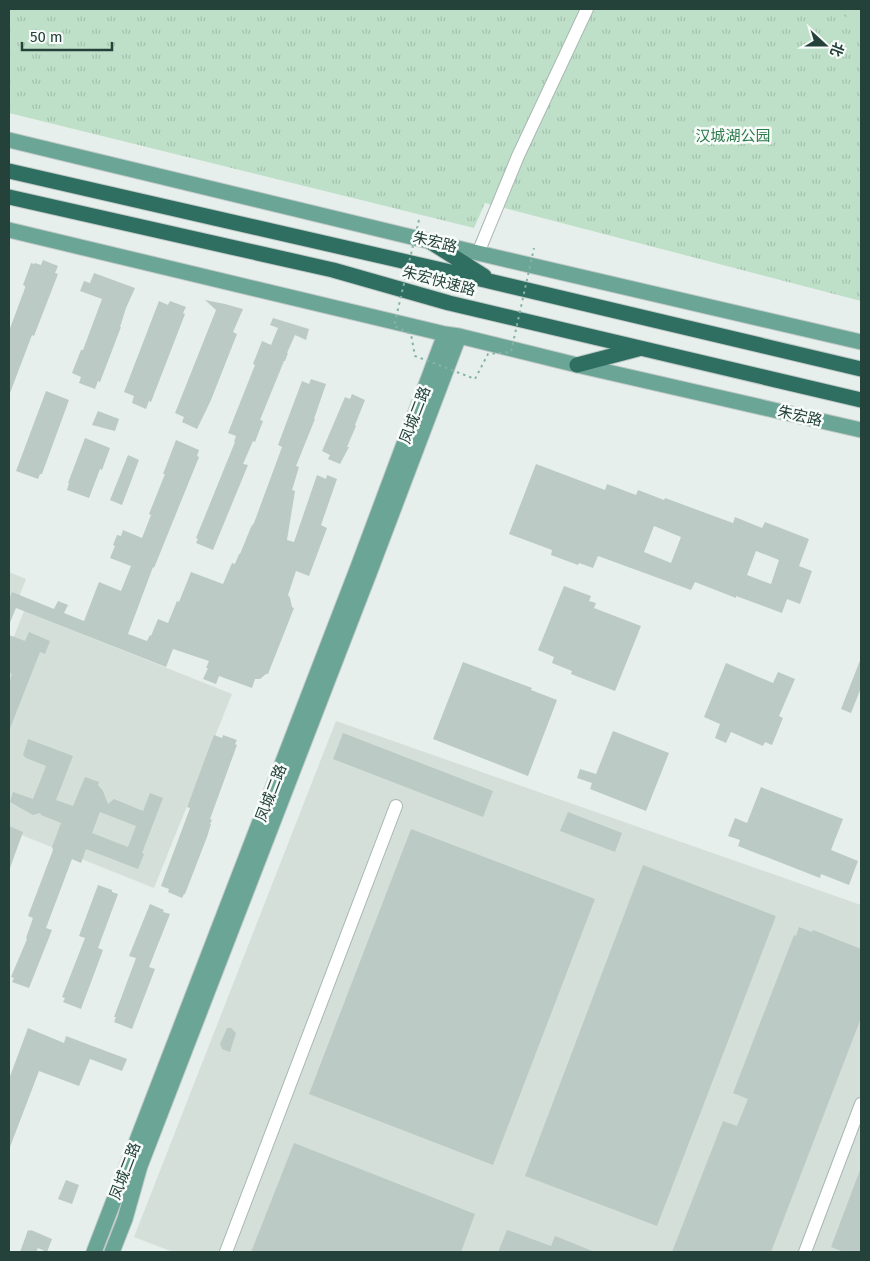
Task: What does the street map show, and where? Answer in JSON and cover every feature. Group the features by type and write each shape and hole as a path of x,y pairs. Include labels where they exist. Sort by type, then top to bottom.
{"highway":[{"name":"朱宏快速路","path":"9,171 494,282 861,369"},
{"name":"朱宏快速路","path":"9,197 333,270 449,303 861,400"},
{"path":"429,241 494,282"},
{"path":"577,365 641,349"}],"main road":[{"name":"朱宏路","path":"9,140 478,253 861,342"},
{"name":"朱宏路","path":"9,230 577,365 861,430"},
{"name":"凤城二路","path":"94,1252 354,576 452,335"},
{"name":"凤城二路","path":"112,1252 144,1158 370,571 452,335"}],"street":[{"path":"478,253 518,156 587,9"},
{"path":"226,1252 396,806"},
{"path":"805,1252 861,1104"}],"path":[{"path":"419,220 394,326 412,334 415,356 475,379 488,354 511,352 534,248"}],"shaded area":[{"path":"9,572 26,579 9,623"},
{"path":"24,611 232,694 154,888 9,830 9,649"},
{"path":"336,721 861,905 861,1252 173,1252 134,1237"}],"green space":[{"name":"汉城湖公园","path":"9,9 861,9 861,301 485,203 474,228 9,113"},
{"path":"824,9 861,9 861,22"}],"building":[{"path":"43,260 58,266 55,273 58,274 9,393 9,331 25,288 23,285 31,263 41,265"},
{"path":"94,273 135,288 100,382 98,381 95,389 79,383 81,377 72,373 81,350 83,350 102,299 80,291 84,281 90,283"},
{"path":"205,300 243,309 233,332 237,334 211,400 197,429 182,422 184,417 175,413 216,310"},
{"path":"159,301 168,305 170,301 186,307 151,402 149,401 146,409 132,403 134,396 124,392"},
{"path":"273,318 309,329 306,340 295,335 287,353 260,420 263,421 255,442 253,441 243,464 248,465 213,550 196,543 198,539 196,538 235,442 236,436 228,433 255,365 253,364 262,341 271,345 278,328 270,325"},
{"path":"311,379 326,384 315,419 296,466 299,467 292,490 295,491 287,540 294,542 317,475 326,479 327,475 337,479 321,525 327,528 309,576 296,571 288,595 294,608 268,674 260,679 255,679 252,688 219,676 216,684 203,679 209,661 173,649 166,667 16,608 9,625 9,600 12,592 54,609 58,601 68,605 64,613 84,621 99,582 121,591 131,566 110,558 115,546 113,545 117,535 121,536 123,530 142,538 176,440 199,450 197,456 199,457 153,567 128,634 147,641 158,619 168,623 191,572 223,584 232,563 235,564 254,523 282,447 278,445 302,381 309,384"},
{"path":"46,391 69,400 42,474 40,474 38,479 16,471"},
{"path":"352,394 365,400 347,447 349,447 340,464 328,459 330,455 322,451 345,397 350,399"},
{"path":"98,411 119,419 115,431 92,425"},
{"path":"85,438 110,448 89,498 67,490"},
{"path":"128,455 139,460 122,505 110,500"},
{"path":"536,464 605,490 607,484 636,495 638,490 733,523 735,517 762,528 765,522 809,539 799,566 812,571 800,604 787,599 782,613 695,582 691,590 598,556 593,568 579,563 578,565 551,555 552,550 509,534","holes":["654,526 681,537 671,563 644,552","756,551 779,560 771,584 747,575"]},
{"path":"564,586 591,596 589,601 596,603 594,608 641,626 615,691 571,674 572,671 552,663 554,657 538,650"},
{"path":"29,632 50,641 45,654 40,652 9,731 9,683 12,674 9,673 9,635 25,641"},
{"path":"861,658 861,688 851,713 841,709"},
{"path":"463,662 532,688 531,690 557,700 528,776 433,739"},
{"path":"726,663 773,683 778,672 795,679 779,716 783,718 772,745 765,742 763,746 731,732 726,743 715,738 720,724 704,717"},
{"path":"613,731 669,753 646,811 590,789 592,783 577,778 580,769 596,774"},
{"path":"343,733 493,791 483,817 333,759"},
{"path":"214,735 222,738 223,735 237,740 235,744 237,745 210,819 212,820 207,837 182,898 168,892 169,889 161,886 190,808 187,807"},
{"path":"28,739 73,756 56,800 73,806 85,777 99,782 98,785 103,791 108,804 114,799 143,811 150,793 163,798 142,853 144,854 138,869 86,849 81,863 72,859 46,928 52,930 29,988 12,982 14,978 11,977 27,939 33,918 28,916 61,823 40,813 33,815 10,802 13,792 33,799 46,766 23,755","holes":["100,812 136,826 128,847 92,833"]},
{"path":"761,787 843,819 831,850 858,861 849,885 821,874 820,878 738,846 740,840 728,836 735,818 747,823"},
{"path":"568,812 622,833 615,852 560,831"},
{"path":"9,826 23,832 10,868 9,867"},
{"path":"411,829 595,899 493,1165 309,1094"},
{"path":"643,865 776,916 657,1226 525,1176"},
{"path":"98,885 118,894 98,948 103,950 81,1009 63,1002 65,998 62,997 85,938 79,936"},
{"path":"150,904 170,914 149,967 155,969 132,1029 114,1022 116,1017 114,1017 136,958 129,956"},
{"path":"799,927 812,932 813,930 861,949 861,1018 771,1252 672,1252 723,1121 737,1126 748,1099 733,1093 794,935 796,936"},
{"path":"28,1028 64,1043 66,1036 127,1059 122,1071 90,1059 79,1086 39,1071 10,1147 9,1079"},
{"path":"227,1028 231,1028 236,1033 230,1052 222,1049 220,1044"},
{"path":"294,1143 475,1214 461,1252 251,1252"},
{"path":"860,1170 861,1252 844,1252 831,1247"},
{"path":"66,1180 79,1185 72,1204 58,1199"},
{"path":"28,1230 52,1239 47,1252 38,1248 36,1252 20,1252"},
{"path":"507,1230 551,1246 555,1236 595,1252 498,1252"}]}
